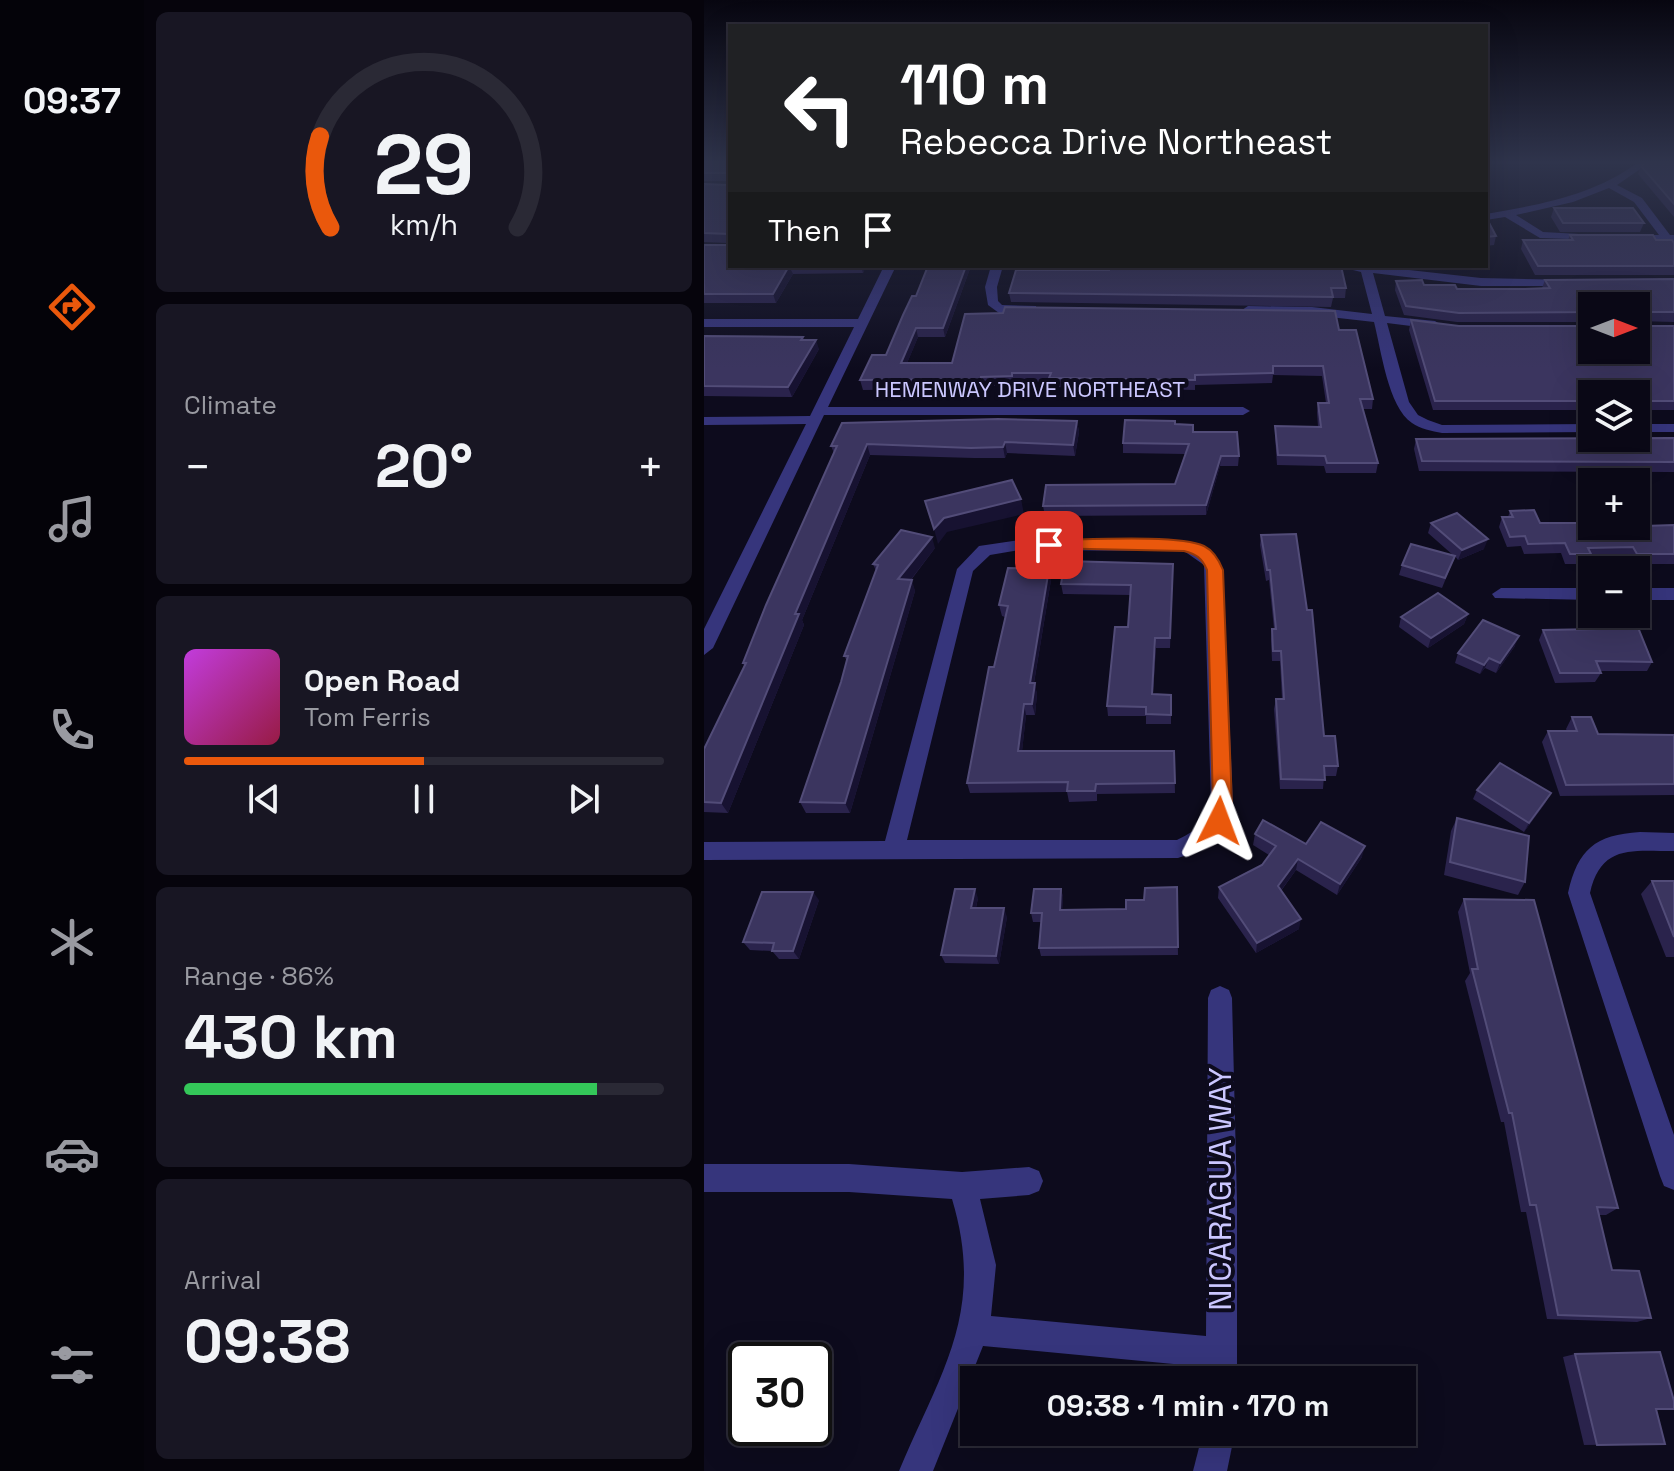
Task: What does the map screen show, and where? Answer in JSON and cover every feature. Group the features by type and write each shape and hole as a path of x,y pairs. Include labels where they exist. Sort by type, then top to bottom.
{"street":[{"path":"1535,232 1551,238 1671,238"},
{"path":"704,648 889,268"},
{"path":"996,268 991,287 992,302 999,309 1046,309"},
{"path":"1354,268 1378,317 1408,415 1421,424 1442,429 1578,428"},
{"path":"1362,268 1481,282 1585,282"},
{"path":"1234,310 1312,311 1444,327"},
{"path":"704,323 861,323"},
{"name":"HEMENWAY DRIVE NORTHEAST","path":"704,421 816,416 1243,411"},
{"path":"1650,428 1674,428"},
{"path":"704,851 1178,849 1204,837 1219,821 1222,805 1215,570 1211,560 1200,550 1184,546 1093,545 1004,546 985,550 974,559 965,569 894,850"},
{"path":"1501,594 1578,594"},
{"path":"1650,594 1674,594"},
{"path":"1674,842 1629,842 1608,846 1595,853 1586,865 1579,893 1674,1176"},
{"name":"NICARAGUA WAY","path":"1220,998 1223,1202 1220,1366"},
{"path":"704,1178 849,1178 962,1186 1029,1181"},
{"path":"916,1471 974,1330 981,1275 976,1232 962,1186"},
{"path":"974,1330 1220,1366"},
{"path":"1210,1471 1216,1446"}],"building":[{"path":"704,232 728,232 728,234"},
{"path":"1570,235 1653,235 1656,240 1672,240 1674,266 1538,266 1523,240 1573,240"},
{"path":"728,240 728,268 788,268 773,294 704,294 704,245 727,245"},
{"path":"927,268 965,268 943,328 916,328 901,363 952,363 965,314 1003,313 1005,307 1335,311 1339,330 1356,330 1373,399 1360,399 1378,463 1327,463 1325,456 1278,455 1275,426 1321,427 1318,403 1329,403 1323,366 1273,366 1273,373 1195,375 1195,380 1049,378 1051,373 1012,373 1012,376 981,379 860,380 872,355 886,355 912,296 916,296"},
{"path":"1341,268 1346,288 1331,288 1333,297 1009,293 1016,270"},
{"path":"1674,279 1674,312 1650,312 1650,292 1578,292 1578,312 1459,313 1406,306 1396,281 1422,280 1424,285 1455,285 1457,289 1550,288 1545,280"},
{"path":"1411,320 1459,326 1578,326 1578,364 1650,364 1650,326 1674,326 1674,401 1650,401 1650,380 1578,380 1578,401 1435,401"},
{"path":"704,336 803,337 801,340 816,340 788,387 704,386"},
{"path":"998,419 1077,421 1073,445 1005,442 1003,447 971,448 867,444 795,614 799,614 721,803 704,802 704,749 746,663 743,663 766,605 837,446 831,446 842,423"},
{"path":"1125,420 1175,421 1175,424 1193,425 1193,432 1237,432 1239,456 1221,456 1206,505 1043,506 1046,485 1175,484 1189,444 1123,443"},
{"path":"1578,438 1578,452 1650,452 1650,438 1674,438 1674,462 1422,461 1416,439"},
{"path":"1012,480 1021,499 944,518 934,529 925,501"},
{"path":"1534,510 1540,523 1578,523 1578,540 1650,540 1650,526 1674,525 1674,554 1637,554 1633,547 1588,548 1591,554 1570,554 1565,543 1528,544 1525,536 1510,537 1502,517 1513,517 1510,511"},
{"path":"1457,513 1488,539 1462,550 1431,523"},
{"path":"901,530 932,537 898,579 912,580 845,803 800,802 841,682 848,656 844,656 878,565 873,564"},
{"path":"1296,534 1307,610 1312,610 1324,736 1335,736 1338,766 1324,766 1325,780 1281,779 1276,699 1284,699 1281,651 1273,651 1272,629 1276,629 1270,570 1267,570 1261,535"},
{"path":"1411,544 1455,556 1445,578 1402,565"},
{"path":"1065,561 1173,564 1170,638 1155,638 1152,694 1171,695 1171,715 1146,714 1146,707 1107,706 1115,627 1128,627 1131,585 1061,584"},
{"path":"1008,568 1049,569 1030,683 1035,683 1032,704 1024,704 1018,751 1174,751 1175,783 1096,784 1095,791 1067,791 1068,782 967,783 989,667 994,667 1008,606 999,605"},
{"path":"1438,593 1468,614 1431,638 1401,617"},
{"path":"1483,620 1519,636 1500,663 1489,658 1484,665 1458,653"},
{"path":"1638,628 1652,662 1596,661 1601,673 1560,673 1543,630"},
{"path":"1572,717 1591,717 1598,734 1674,735 1674,784 1566,785 1548,731 1577,731"},
{"path":"1500,763 1551,793 1529,823 1477,790"},
{"path":"1457,818 1529,836 1525,882 1450,862"},
{"path":"1263,820 1306,844 1321,822 1365,846 1340,884 1298,859 1278,886 1301,919 1257,943 1219,887 1262,865 1276,846 1255,834"},
{"path":"1652,881 1674,881 1674,937"},
{"path":"1177,887 1178,947 1039,948 1042,913 1031,913 1034,889 1061,889 1060,910 1126,909 1126,900 1144,900 1145,888"},
{"path":"955,889 975,889 971,908 1004,908 996,956 941,955"},
{"path":"762,892 813,892 793,951 772,951 774,943 743,942"},
{"path":"1464,899 1534,900 1618,1208 1597,1207 1612,1270 1639,1271 1651,1318 1558,1315 1536,1205 1530,1205 1512,1113 1509,1113 1472,969 1478,969"},
{"path":"1660,1352 1674,1401 1674,1409 1656,1409 1665,1444 1597,1445 1575,1354"}],"route":[{"path":"1049,545 1184,546 1200,550 1211,560 1215,570 1222,805 1219,821"}]}
